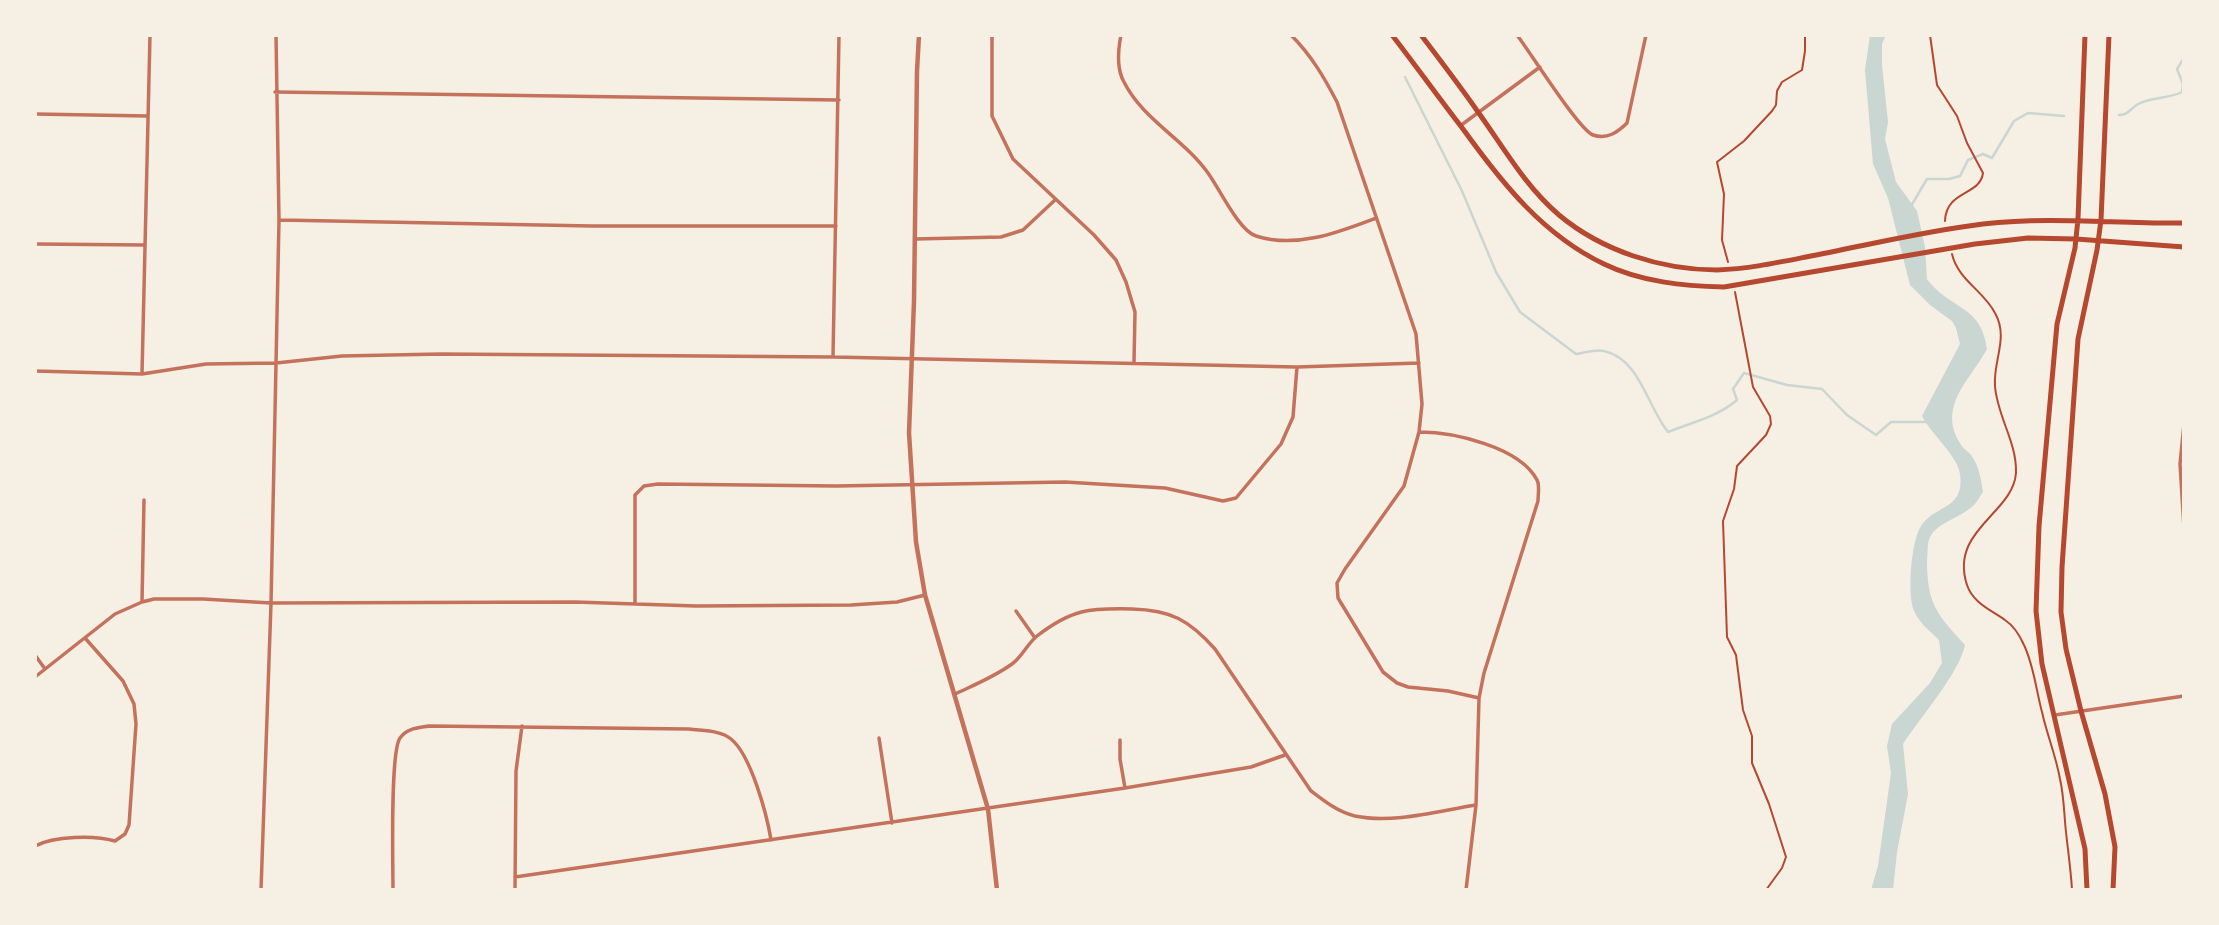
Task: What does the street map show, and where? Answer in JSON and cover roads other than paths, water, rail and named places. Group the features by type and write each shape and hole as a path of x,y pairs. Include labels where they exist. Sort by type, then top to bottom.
{"main road":[{"path":"1392,35 1503,183 1530,212 1579,251 1606,265 1638,276 1689,286 1724,287 1975,244 2028,238 2184,247"},
{"path":"1421,35 1479,112 1522,177 1561,216 1591,237 1652,262 1690,269 1749,268 1971,226 2020,220 2184,223"},
{"path":"2085,35 2078,219 2057,324 2039,538 2036,611 2042,664 2085,849 2087,890"},
{"path":"2109,35 2101,220 2080,323 2061,612 2066,649 2105,794 2115,847 2113,890"}],"street":[{"path":"142,374 150,35"},
{"path":"261,890 271,603 279,220 276,35"},
{"path":"834,357 839,35"},
{"path":"919,35 909,433 916,542 925,595 988,809 997,890"},
{"path":"992,35 992,116 1013,159 1094,235 1116,260 1135,312 1134,363"},
{"path":"1121,35 1119,66 1123,81 1142,109 1206,170 1243,227 1253,234 1292,241 1333,235 1376,218"},
{"path":"1291,35 1321,72 1337,102 1416,334 1419,363 1422,404 1419,432 1404,486 1345,569 1337,583 1338,598 1383,672 1397,683 1479,698"},
{"path":"1517,35 1578,121 1591,134 1605,136 1618,132 1627,123 1646,35"},
{"path":"1460,126 1540,66"},
{"path":"275,92 839,100"},
{"path":"35,114 147,116"},
{"path":"915,239 1001,237 1023,230 1055,200"},
{"path":"279,220 592,226 836,226"},
{"path":"35,244 145,245"},
{"path":"35,371 142,374 206,364 276,363 342,356 441,354 834,357 1297,367 1419,363"},
{"path":"635,605 635,495 644,486 1065,482 1165,488 1223,501 1236,498 1281,444 1293,418 1297,367"},
{"path":"2184,424 2180,464 2184,528"},
{"path":"1419,432 1458,435 1487,446 1511,456 1525,466 1538,481 1538,501 1484,673 1479,698 1476,805 1466,890"},
{"path":"142,602 145,500"},
{"path":"35,677 115,614 142,602 187,598 271,603 851,605 897,602 925,595"},
{"path":"955,694 1015,662 1035,638 1080,610 1153,609 1172,614 1196,628 1215,649 1311,791 1328,804 1352,815 1375,818 1476,805"},
{"path":"1016,611 1035,638"},
{"path":"35,846 65,838 120,840 129,825 136,724 134,704 122,681 85,637"},
{"path":"35,655 45,669"},
{"path":"2056,715 2184,696"},
{"path":"393,890 393,804 398,740 408,730 429,726 689,729 718,733 731,739 744,754 767,816 771,840"},
{"path":"515,890 516,771 522,726"},
{"path":"879,738 892,823"},
{"path":"1120,740 1125,788"},
{"path":"515,877 1125,788 1251,767 1285,755"}],"waterway":[{"path":"2119,115 2143,102 2182,92 2183,84 2177,69 2184,58"},
{"path":"1405,77 1462,191 1496,272 1520,312 1576,354 1604,351 1626,363 1635,373 1668,432 1713,415 1737,400 1733,389 1744,373 1787,385 1822,389 1847,415 1876,435 1891,422 1926,422"},
{"path":"1911,206 1927,179 1960,176 1968,160 1983,154 1992,158 2014,121 2028,113 2064,116"}]}
